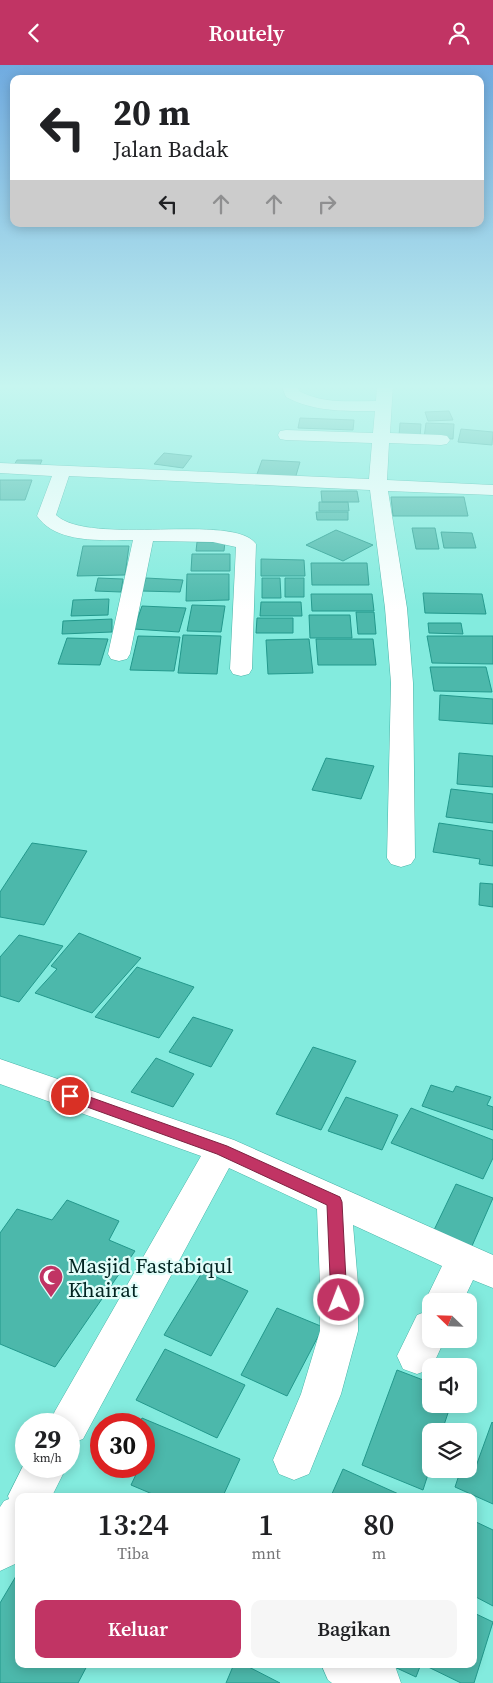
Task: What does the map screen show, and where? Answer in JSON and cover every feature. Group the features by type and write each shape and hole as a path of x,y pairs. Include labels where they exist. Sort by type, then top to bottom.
{"street":[{"path":"381,460 378,485 396,608 402,683 401,858"},
{"path":"0,468 493,490"},
{"path":"63,470 46,516 50,522 64,529 144,535 225,537 241,540 246,544 241,669"},
{"path":"119,654 144,535"},
{"path":"0,1071 222,1150 479,1266 452,1293"},
{"path":"76,1413 222,1150"},
{"path":"294,1460 321,1394 339,1331 339,1284 334,1202"},
{"path":"32,1493 40,1478"},
{"path":"0,1549 15,1522"},
{"path":"351,1668 378,1683"}],"building":[{"path":"17,460 42,460 40,465 14,465"},
{"path":"158,460 189,460 183,468 154,464"},
{"path":"262,460 300,462 295,479 256,477"},
{"path":"0,480 32,480 25,500 0,500"},
{"path":"321,491 357,491 359,502 322,502"},
{"path":"391,497 464,497 468,516 393,516"},
{"path":"319,502 348,502 349,511 319,511"},
{"path":"316,512 348,512 348,520 317,520"},
{"path":"412,528 435,528 439,549 416,549"},
{"path":"336,530 373,545 343,561 306,545"},
{"path":"441,532 472,533 476,548 444,548"},
{"path":"197,542 225,542 224,551 196,551"},
{"path":"83,546 129,546 125,575 77,576"},
{"path":"192,554 230,554 230,571 191,571"},
{"path":"261,559 304,560 305,576 261,576"},
{"path":"311,563 367,563 369,585 312,585"},
{"path":"187,574 229,574 229,600 186,601"},
{"path":"98,578 123,579 121,592 95,591"},
{"path":"146,578 183,580 180,592 142,591"},
{"path":"262,578 280,578 281,598 262,598"},
{"path":"285,578 304,578 304,597 285,597"},
{"path":"423,593 482,594 486,614 425,613"},
{"path":"311,594 372,594 374,611 312,611"},
{"path":"109,599 108,615 71,616 73,600"},
{"path":"261,602 301,602 302,616 260,616"},
{"path":"192,605 225,606 221,632 187,631"},
{"path":"142,606 186,608 179,632 134,629"},
{"path":"356,612 374,612 376,634 358,634"},
{"path":"309,615 350,615 352,638 310,638"},
{"path":"257,618 293,618 293,633 256,633"},
{"path":"112,619 112,632 62,634 63,621"},
{"path":"428,623 461,623 463,634 429,633"},
{"path":"183,635 221,636 217,674 178,673"},
{"path":"138,636 180,637 174,671 130,670"},
{"path":"427,636 493,636 493,664 432,663"},
{"path":"67,638 108,639 100,665 58,664"},
{"path":"309,639 313,673 268,674 266,640"},
{"path":"316,639 373,639 376,665 318,665"},
{"path":"430,667 486,667 492,692 434,691"},
{"path":"440,695 493,699 493,724 439,720"},
{"path":"459,753 493,756 493,787 457,784"},
{"path":"326,758 374,766 361,799 312,790"},
{"path":"451,789 493,794 493,823 446,817"},
{"path":"439,823 493,831 493,866 479,864 480,859 433,852"},
{"path":"32,843 87,851 44,925 0,917 0,892"},
{"path":"480,883 493,884 493,907 479,905"},
{"path":"79,933 141,958 92,1013 35,993 57,969 51,966"},
{"path":"19,935 63,946 19,1002 0,996 0,957"},
{"path":"137,967 194,987 159,1038 95,1017"},
{"path":"193,1017 233,1030 211,1067 169,1052"},
{"path":"313,1047 356,1061 321,1130 276,1114"},
{"path":"156,1058 194,1074 173,1107 131,1092"},
{"path":"431,1085 453,1092 456,1086 491,1097 487,1105 493,1107 493,1130 422,1106"},
{"path":"346,1097 398,1115 382,1150 328,1131"},
{"path":"411,1108 493,1140 493,1158 483,1179 391,1143"},
{"path":"456,1184 493,1198 472,1246 434,1230"},
{"name":"Masjid Fastabiqul Khairat","path":"67,1200 119,1221 109,1240 135,1251 55,1367 0,1344 0,1233 17,1209 52,1220"},
{"path":"203,1271 248,1291 211,1356 164,1335"},
{"path":"277,1308 323,1327 287,1396 241,1375"},
{"path":"165,1349 245,1385 217,1438 136,1400"},
{"path":"397,1370 422,1380 422,1413 448,1413 445,1423 422,1423 422,1478 427,1478 423,1490 362,1465"},
{"path":"492,1422 493,1504 477,1497 477,1493 468,1493 455,1487 458,1478 477,1478 477,1463"},
{"path":"155,1423 240,1459 224,1493 150,1493 131,1485 134,1478 155,1478"},
{"path":"343,1469 396,1493 332,1493"},
{"path":"477,1522 493,1530 493,1606 477,1598"},
{"path":"15,1578 15,1668 86,1668 78,1683 0,1683 0,1603"},
{"path":"477,1614 493,1622 474,1683 461,1683 430,1668 477,1668"},
{"path":"232,1668 251,1668 280,1683 226,1683"},
{"path":"397,1668 419,1668 416,1677"}],"place":[{"name":"Masjid Fastabiqul Khairat","path":"51,1298"}],"route":[{"path":"70,1096 222,1150 334,1202 339,1300"}]}
